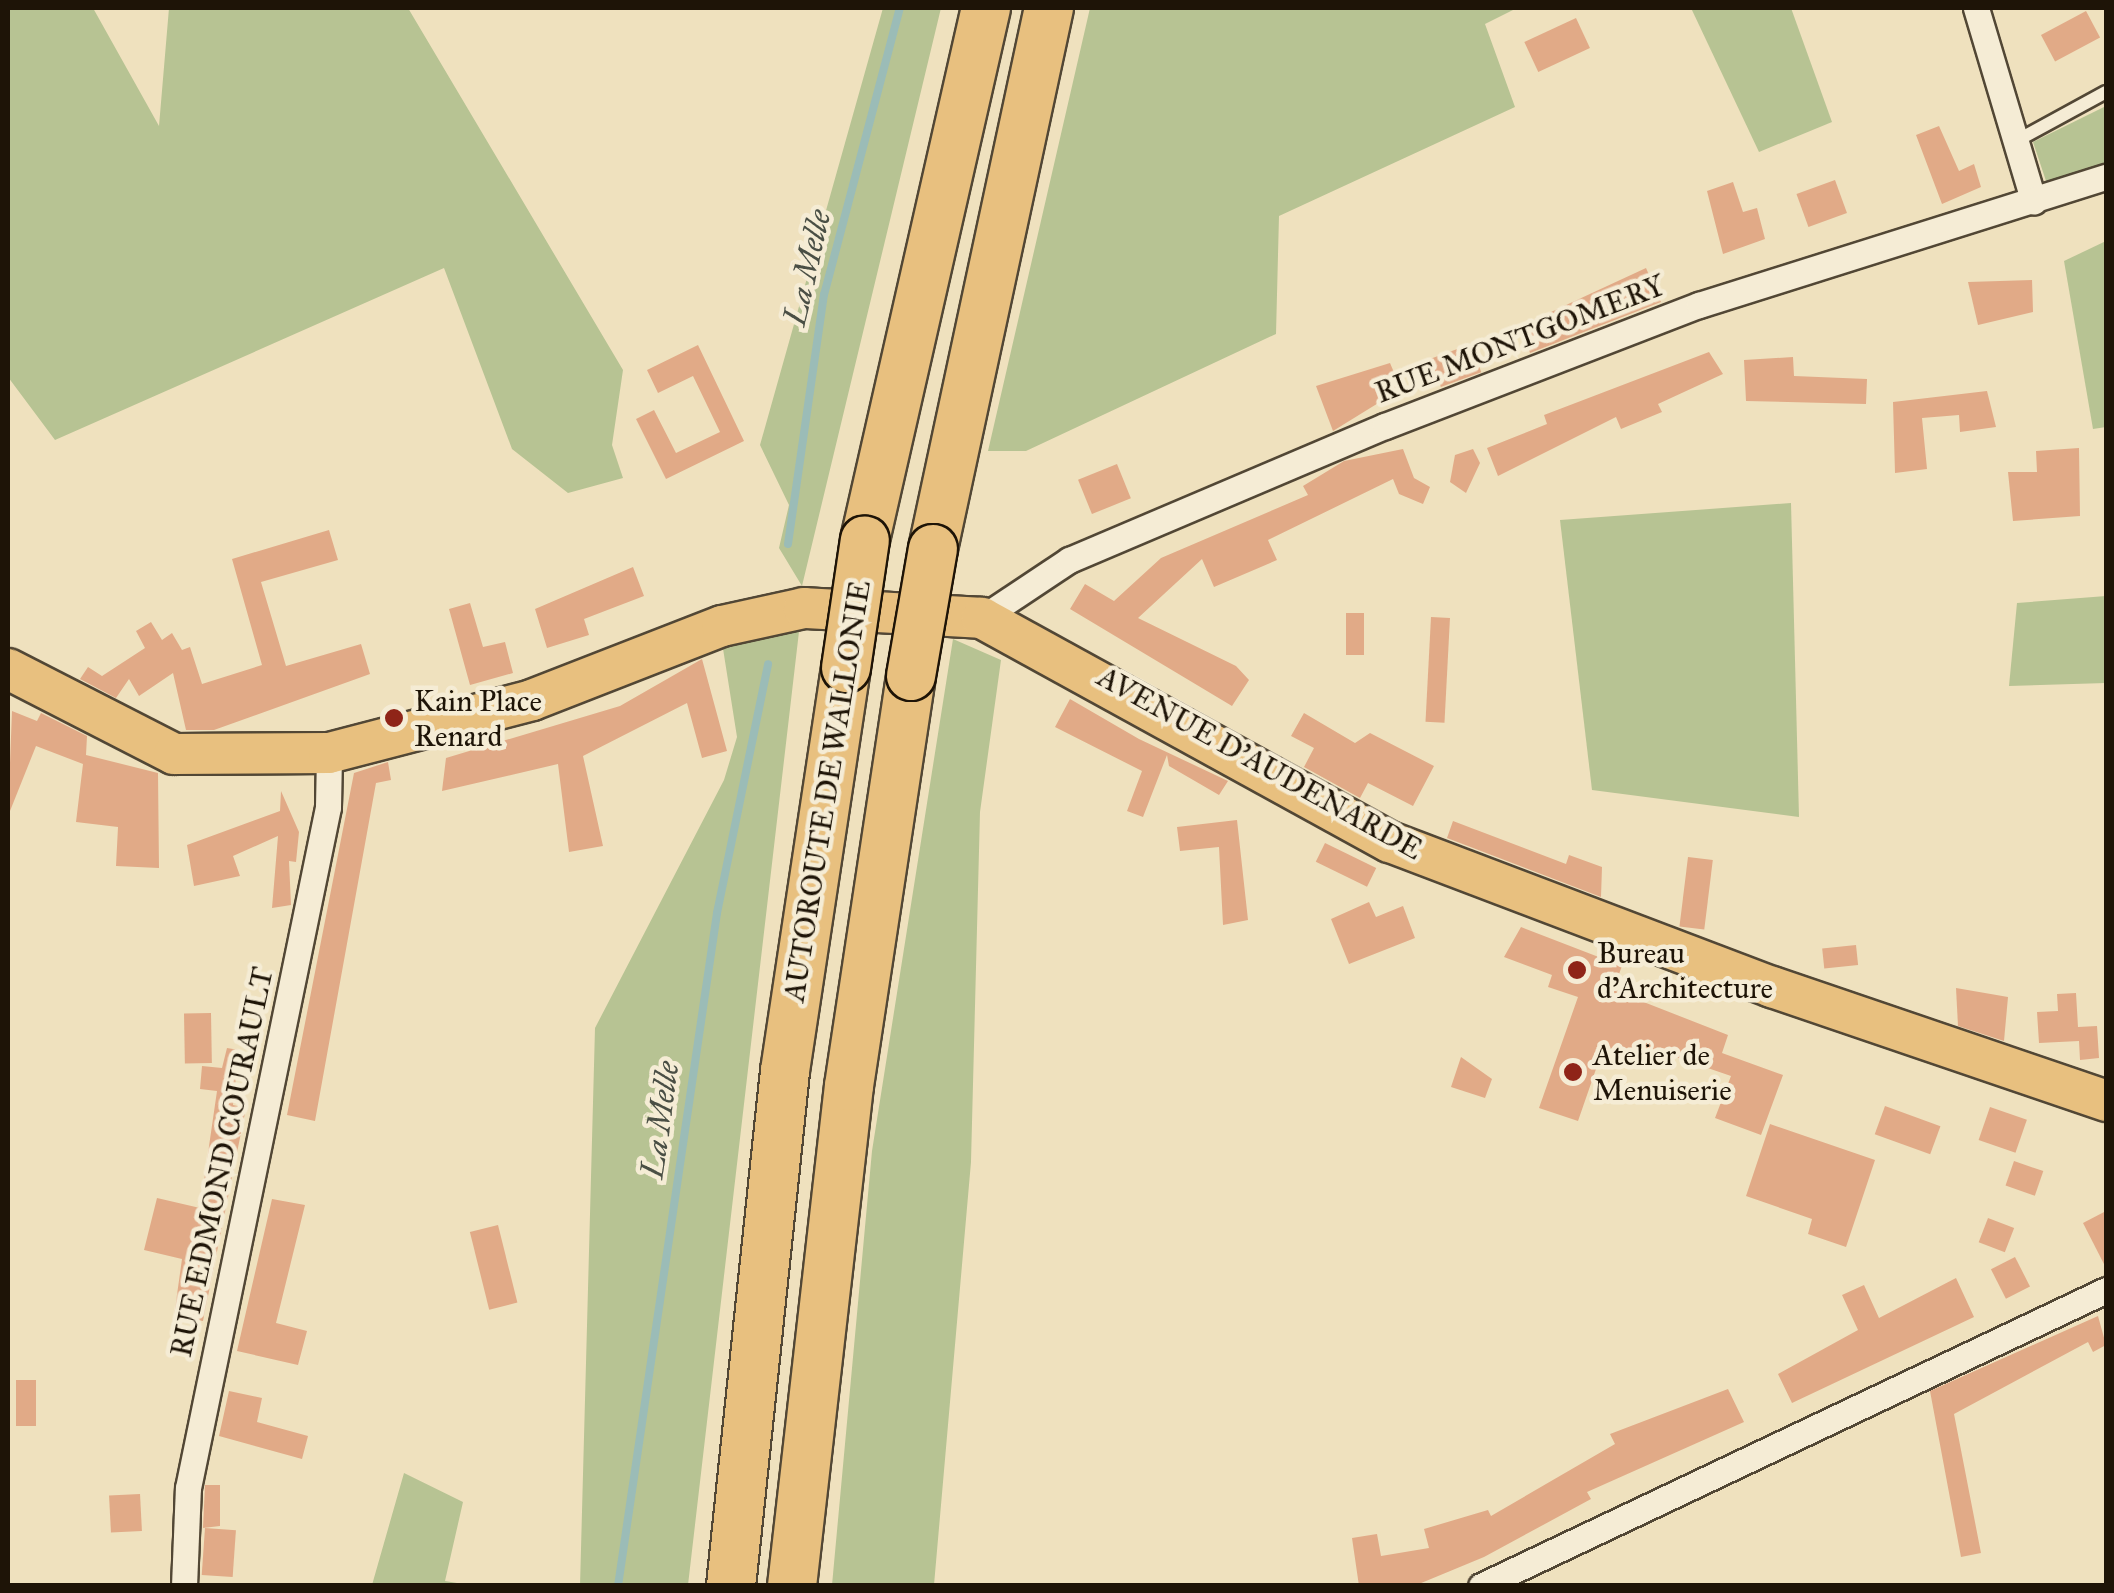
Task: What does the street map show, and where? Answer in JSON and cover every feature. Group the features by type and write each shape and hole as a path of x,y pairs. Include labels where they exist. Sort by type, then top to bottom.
{"highway":[{"name":"AUTOROUTE DE WALLONIE","path":"731,1586 785,1071 865,540 986,8"},
{"path":"792,1586 848,1086 911,676 933,549 1049,8"}],"main road":[{"path":"8,668 174,754 329,753 532,700 722,626 804,608 982,618"},
{"name":"AVENUE D'AUDENARDE","path":"982,618 1390,842 1772,987 2106,1100"}],"street":[{"path":"1976,8 2034,202"},
{"name":"RUE MONTGOMERY","path":"982,618 1069,560 1385,426 1699,305 2106,177"},
{"name":"RUE EDMOND COURAULT","path":"184,1586 188,1488 328,807 329,753"},
{"path":"1480,1586 2106,1290"}],"lane":[{"path":"2018,140 2106,92"}],"green space":[{"path":"8,8 93,8 159,126 169,8 408,8 623,370 612,445 623,478 568,493 512,449 444,268 55,440 8,377"},
{"path":"883,8 941,8 802,586 779,548 789,505 760,445"},
{"path":"1090,8 1517,8 1485,24 1515,107 1279,216 1276,334 1026,451 988,451"},
{"path":"1691,8 1791,8 1832,122 1759,152"},
{"path":"2106,106 2106,163 2048,187 2033,142"},
{"path":"2106,241 2106,427 2093,429 2064,261"},
{"path":"1791,503 1799,817 1592,790 1560,520"},
{"path":"2106,596 2106,683 2009,686 2017,603"},
{"path":"800,623 688,1585 580,1586 595,1028 724,780 737,737 721,636"},
{"path":"953,639 1001,660 980,812 971,1162 934,1585 832,1585 872,1151"},
{"path":"404,1473 463,1502 445,1581 469,1585 372,1585"}],"building":[{"path":"2086,11 2100,37 2055,61 2041,35"},
{"path":"1576,18 1590,48 1538,72 1524,42"},
{"path":"1939,126 1959,171 1974,164 1981,187 1942,204 1916,135"},
{"path":"1835,180 1847,213 1808,227 1796,194"},
{"path":"1733,182 1743,212 1757,208 1765,239 1723,254 1707,191"},
{"path":"1646,268 1661,302 1530,353 1521,326"},
{"path":"2032,280 2033,312 1978,325 1968,282"},
{"path":"1471,344 1481,372 1441,387 1431,359"},
{"path":"698,345 744,441 666,479 636,419 654,410 676,453 720,432 693,376 658,393 647,370"},
{"path":"1709,352 1723,374 1658,404 1662,412 1621,429 1616,417 1498,476 1487,448 1547,424 1544,415"},
{"path":"1793,357 1794,376 1867,379 1866,404 1746,401 1744,360"},
{"path":"1390,363 1401,389 1333,431 1316,386"},
{"path":"1987,391 1996,427 1960,432 1959,415 1922,418 1927,469 1895,473 1893,402"},
{"path":"2079,448 2080,516 2013,521 2008,472 2037,472 2036,451"},
{"path":"1403,449 1414,478 1430,487 1423,504 1399,494 1393,479 1268,540 1277,560 1214,587 1202,559 1138,618 1236,666 1249,680 1232,706 1070,609 1085,584 1114,601 1161,558 1308,495 1303,486 1344,461"},
{"path":"1473,449 1480,463 1466,493 1450,482 1455,455"},
{"path":"1117,464 1131,498 1092,514 1078,480"},
{"path":"329,530 338,560 261,582 286,666 361,644 370,674 214,730 186,730 173,673 139,696 129,679 116,698 80,679 88,667 102,676 145,648 136,631 151,622 162,640 172,633 182,650 190,647 202,684 262,665 232,559"},
{"path":"633,567 644,596 584,619 589,635 547,648 535,609"},
{"path":"470,603 483,647 505,642 513,673 470,685 449,609"},
{"path":"1346,613 1364,613 1364,655 1346,655"},
{"path":"1431,617 1450,618 1444,723 1426,722"},
{"path":"702,659 727,751 702,758 687,703 583,756 603,846 569,852 558,764 442,791 446,758 620,706"},
{"path":"1070,699 1139,739 1228,781 1219,795 1169,766 1167,755 1143,817 1127,811 1142,771 1055,727"},
{"path":"12,711 37,721 41,713 87,736 86,755 158,773 159,868 116,866 118,827 76,822 83,764 36,746 8,816"},
{"path":"1304,713 1355,743 1370,733 1434,766 1413,806 1368,783 1360,798 1304,767 1314,748 1291,736"},
{"path":"388,762 391,780 376,783 315,1121 287,1115 354,773"},
{"path":"281,791 299,832 296,862 289,861 291,905 272,908 278,836 233,856 240,876 194,886 187,845 280,811"},
{"path":"1237,820 1248,920 1223,925 1219,847 1180,851 1177,827"},
{"path":"1453,821 1566,864 1569,855 1602,867 1601,897 1447,838"},
{"path":"1325,843 1376,868 1367,887 1316,862"},
{"path":"1688,857 1713,860 1704,930 1679,926"},
{"path":"1369,902 1376,917 1403,906 1415,938 1349,964 1331,919"},
{"path":"1521,927 1622,966 1613,990 1728,1035 1722,1053 1783,1075 1761,1135 1715,1118 1731,1076 1664,1053 1659,1067 1604,1046 1578,1121 1539,1108 1578,997 1548,987 1552,975 1504,957"},
{"path":"1856,945 1858,965 1824,968 1822,949"},
{"path":"1956,988 2008,997 2004,1041 1958,1026"},
{"path":"2076,993 2078,1027 2097,1026 2099,1058 2080,1060 2079,1041 2039,1043 2037,1012 2058,1011 2057,994"},
{"path":"184,1013 211,1013 212,1063 185,1063"},
{"path":"227,1048 239,1050 233,1105 246,1108 203,1321 174,1316 182,1259 144,1250 157,1198 200,1208 217,1091 200,1089 202,1066 222,1068"},
{"path":"1461,1057 1492,1079 1485,1098 1451,1087"},
{"path":"1885,1106 1940,1126 1930,1154 1875,1134"},
{"path":"1990,1107 2027,1120 2015,1153 1979,1140"},
{"path":"1770,1124 1875,1160 1846,1247 1808,1234 1812,1219 1746,1196"},
{"path":"2014,1161 2043,1171 2035,1196 2006,1186"},
{"path":"272,1199 305,1205 276,1323 307,1331 298,1365 237,1351"},
{"path":"2106,1211 2106,1268 2083,1223"},
{"path":"1988,1218 2014,1228 2005,1252 1979,1242"},
{"path":"498,1225 517,1303 489,1310 470,1232"},
{"path":"2015,1257 2030,1286 2006,1299 1991,1269"},
{"path":"1956,1278 1974,1317 1792,1403 1778,1374 1858,1330 1842,1295 1864,1285 1879,1318"},
{"path":"2098,1316 2106,1345 2093,1352 2088,1342 1954,1414 1981,1553 1961,1557 1930,1391"},
{"path":"16,1380 36,1380 36,1426 16,1426"},
{"path":"1728,1389 1744,1422 1587,1492 1591,1499 1484,1557 1414,1586 1359,1586 1352,1538 1377,1534 1381,1556 1429,1548 1424,1529 1488,1510 1491,1516 1615,1444 1610,1434"},
{"path":"229,1391 262,1398 257,1422 308,1436 302,1459 219,1436"},
{"path":"205,1485 220,1485 220,1526 203,1528"},
{"path":"140,1494 142,1531 111,1533 109,1496"},
{"path":"205,1528 236,1530 233,1577 202,1575"}],"waterway":[{"name":"La Melle","path":"788,544 824,295 900,8"},
{"name":"La Melle","path":"618,1586 717,913 768,664"}],"place":[{"name":"Kain Place Renard","path":"394,718"},
{"name":"Bureau d'Architecture","path":"1577,970"},
{"name":"Atelier de Menuiserie","path":"1573,1072"}]}
